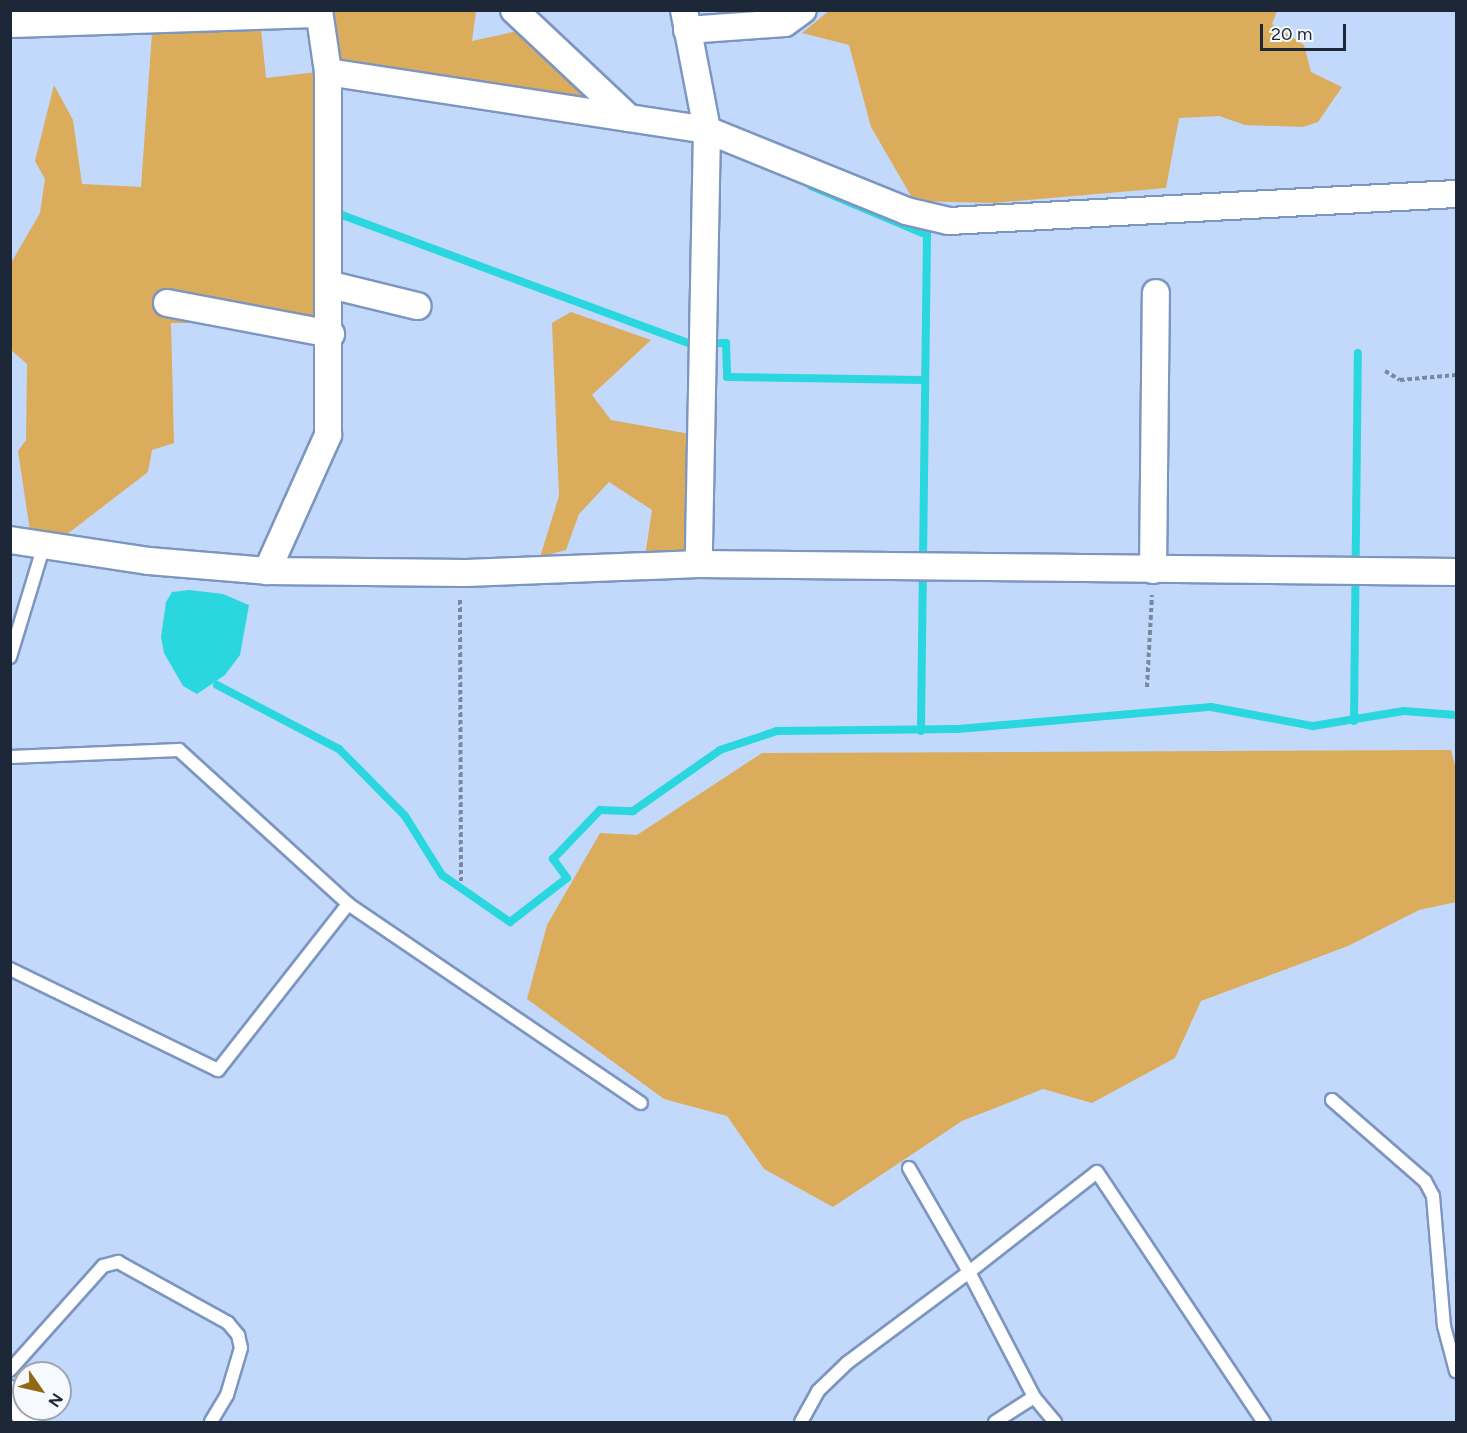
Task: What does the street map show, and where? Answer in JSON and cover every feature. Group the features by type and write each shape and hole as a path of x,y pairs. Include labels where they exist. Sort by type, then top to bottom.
{"street":[{"path":"514,10 629,118"},
{"path":"699,564 707,130 686,20 785,23 803,10"},
{"path":"10,24 155,15 318,12 328,72 331,285 328,435 267,571"},
{"path":"328,72 707,130 906,211 949,221 1456,195"},
{"path":"331,285 417,306"},
{"path":"1153,570 1156,293"},
{"path":"167,303 331,334"},
{"path":"10,540 267,571 460,573 699,564 1456,572"},
{"path":"10,1394 30,1422"}],"lane":[{"path":"10,657 44,545"},
{"path":"10,757 178,750 348,904 641,1103"},
{"path":"10,969 218,1070 348,904"},
{"path":"1332,1100 1425,1181 1433,1196 1444,1326 1456,1371"},
{"path":"909,1168 969,1272 1034,1396 1055,1422"},
{"path":"801,1422 819,1391 847,1363 1097,1172 1264,1422"},
{"path":"10,1370 97,1272 118,1262 228,1323 238,1335 241,1348 227,1395 210,1422"},
{"path":"995,1422 1034,1396"}],"path":[{"path":"1385,371 1400,380 1456,375"},
{"path":"1147,687 1153,570"},
{"path":"460,573 461,881"}],"shaded area":[{"path":"329,10 476,11 472,41 522,30 604,105 334,62"},
{"path":"830,10 1277,11 1272,24 1304,45 1311,72 1342,87 1318,122 1303,127 1245,125 1219,116 1179,118 1166,188 993,203 914,201 871,127 849,45 802,33"},
{"path":"261,29 266,78 317,72 315,322 171,323 174,443 152,450 148,472 62,538 30,531 18,451 26,440 27,364 11,350 11,263 40,213 45,179 35,161 54,85 73,120 82,184 141,187 152,33"},
{"path":"571,312 651,340 592,395 611,420 690,434 687,551 645,556 652,510 609,482 579,514 566,550 540,557 559,496 552,323"},
{"path":"189,590 223,594 249,605 240,655 225,675 197,694 183,686 164,653 161,637 166,602 172,592"},
{"path":"1451,750 1456,769 1456,902 1419,910 1348,946 1201,1001 1175,1058 1092,1103 1043,1089 962,1121 833,1207 764,1169 727,1116 664,1099 527,999 547,925 600,833 637,835 762,753"}],"waterway":[{"path":"811,186 927,235 921,731"},
{"path":"342,215 694,345 726,343 727,377 922,380"},
{"path":"1354,721 1358,353"},
{"path":"217,685 339,749 405,816 442,875 510,922 567,878 553,859 600,810 633,811 720,750 777,731 958,729 1211,707 1313,726 1404,711 1456,715"}]}
